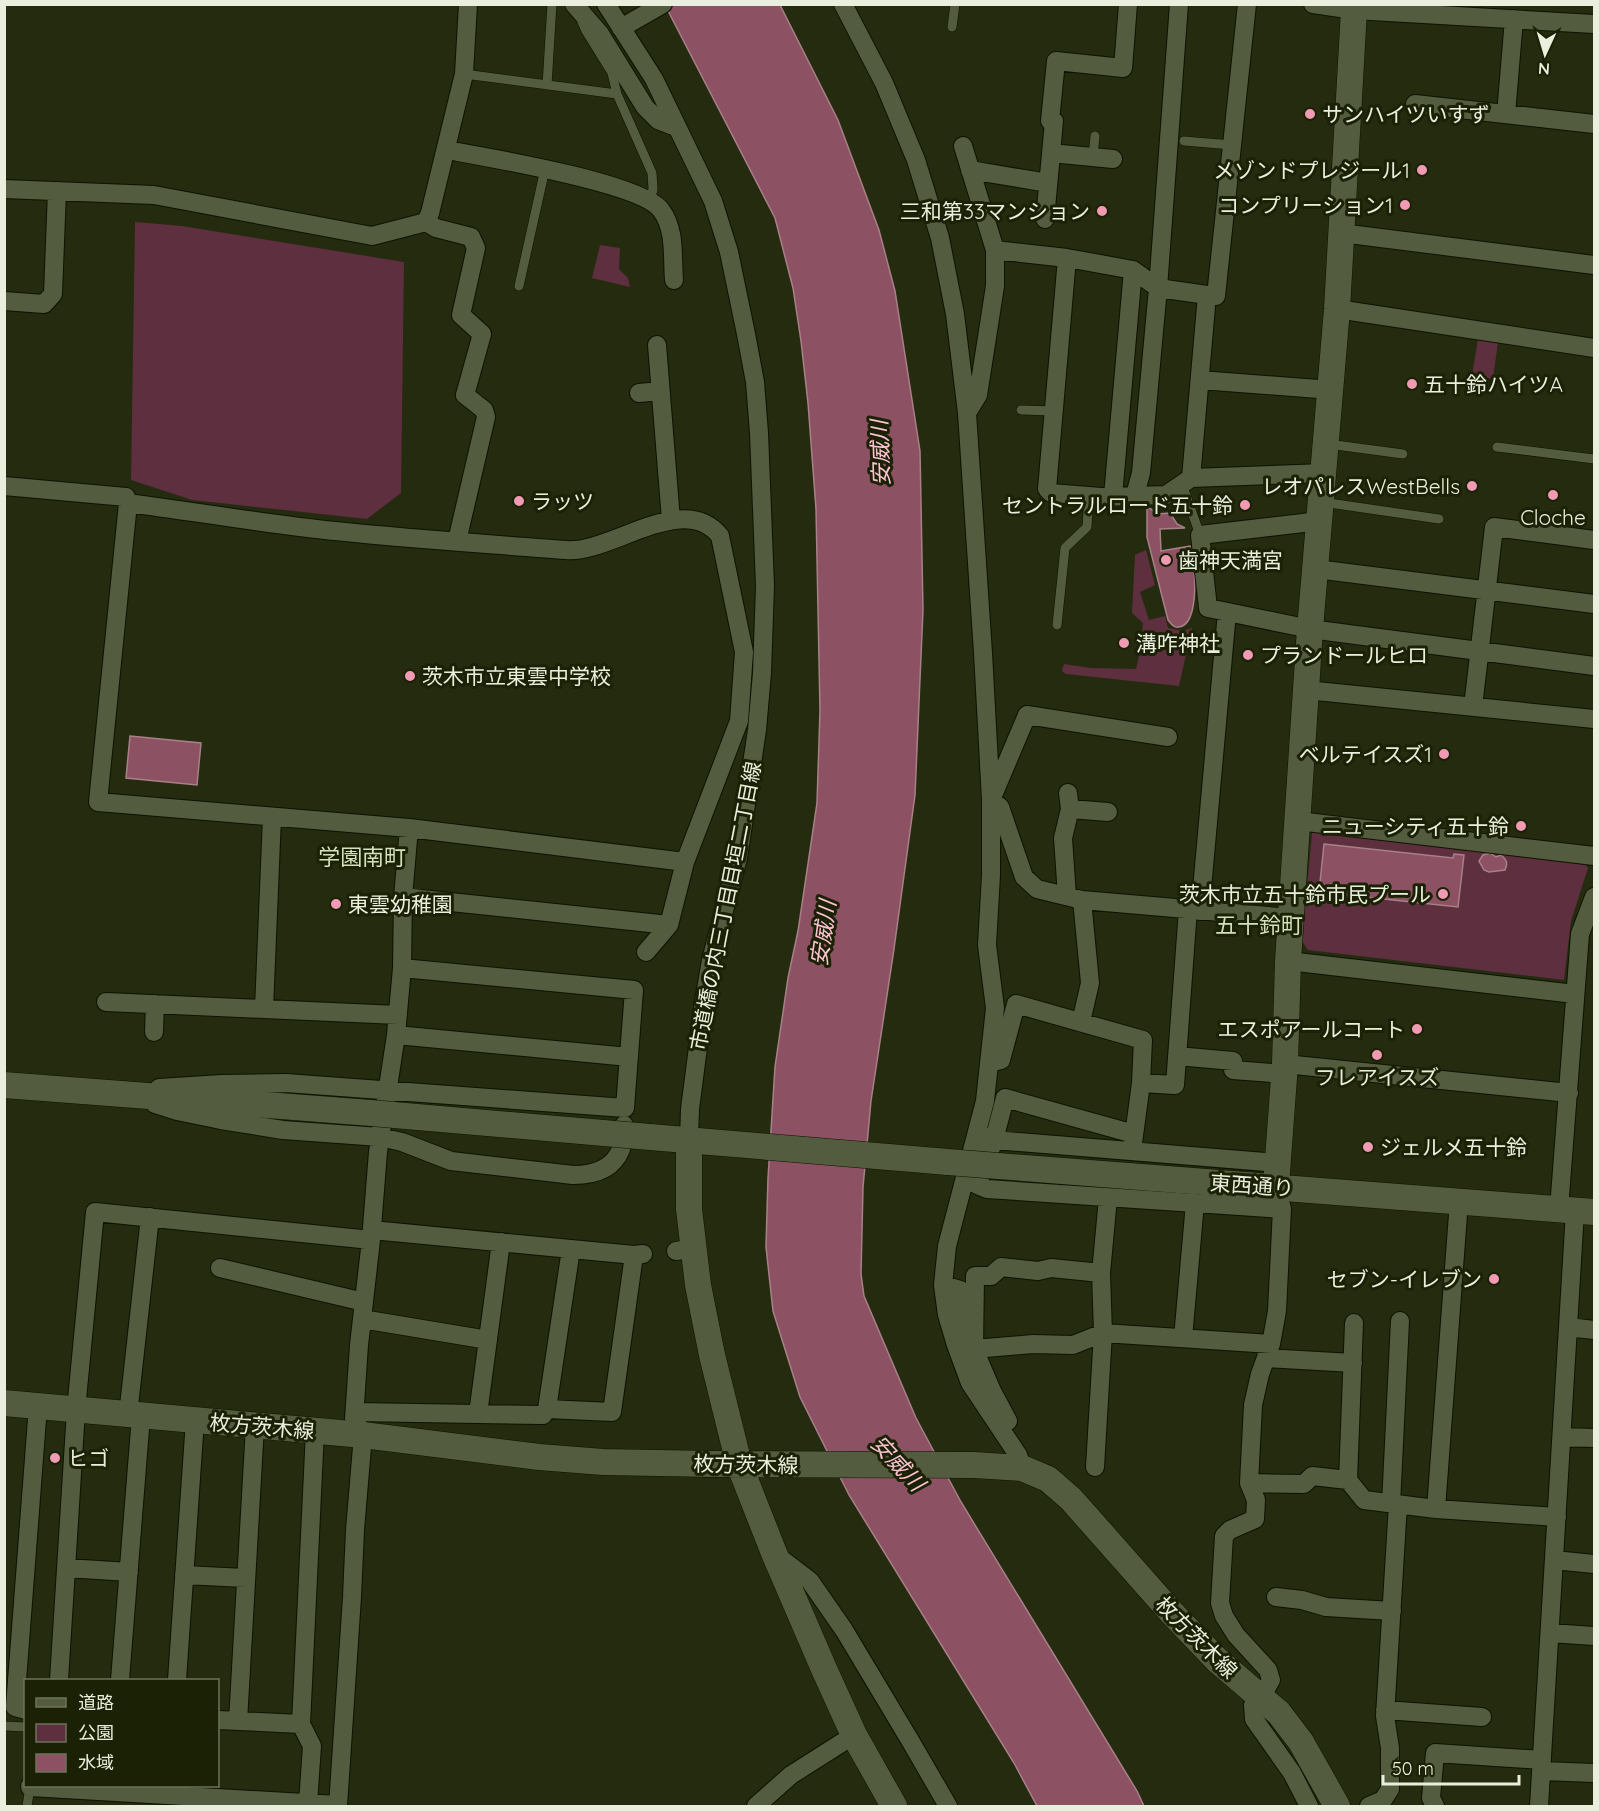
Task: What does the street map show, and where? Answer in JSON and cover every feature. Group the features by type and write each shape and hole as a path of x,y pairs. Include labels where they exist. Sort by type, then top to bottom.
{"street":[{"path":"426,222 447,150 464,74 468,4"},
{"name":"市道橋の内三丁目目垣二丁目線","path":"606,4 627,25 713,201 736,287 755,382 759,433 765,586 760,694 747,805 738,858 711,960 704,1001 690,1109 698,1140 685,1250 698,1285 710,1345 750,1464 774,1553 854,1735 894,1806"},
{"path":"627,25 663,4"},
{"path":"843,4 891,99 916,160 940,238 955,314 967,413 991,800 992,875 987,945 995,1008 986,1101 986,1137 977,1185 987,1189 1195,1203 1278,1186"},
{"path":"1045,219 1054,121 1050,120 1056,61 1123,68 1128,4"},
{"path":"1135,495 1141,473 1158,288 1179,4"},
{"path":"995,250 1067,258 1133,270 1158,288 1216,296 1247,4"},
{"path":"1313,4 1354,10 1396,8 1460,10 1514,19 1594,24"},
{"path":"575,5 600,34 645,107 657,120 676,127"},
{"path":"1310,1806 1292,1773 1254,1719 1253,1705 1271,1680 1268,1670 1236,1635 1224,1616 1220,1603 1224,1536 1230,1530 1255,1519 1256,1500 1249,1483 1252,1404 1269,1351 1277,1311 1278,1186 1288,961 1310,629 1337,309 1354,10"},
{"path":"1506,114 1514,19"},
{"path":"1415,104 1594,124"},
{"path":"963,146 995,250 995,286 978,396 967,413"},
{"path":"447,150 545,169 642,197 660,208 672,235 674,280"},
{"path":"1051,153 1113,159"},
{"path":"970,170 1048,183"},
{"path":"4,189 154,195 372,236 426,222 436,228 471,237 476,248 462,315 482,334 465,395 484,410 486,417 457,541"},
{"path":"4,301 44,304 53,294 57,191"},
{"path":"1341,233 1594,265"},
{"path":"1067,258 1047,489 1051,493 1089,496 1166,495 1186,481 1324,473"},
{"path":"1113,496 1133,270"},
{"path":"1186,481 1200,380 1207,295"},
{"path":"1337,309 1594,348"},
{"path":"657,345 671,520"},
{"path":"1200,380 1331,390"},
{"path":"639,393 660,391"},
{"path":"4,486 126,497 128,503 98,802 409,828 685,862"},
{"path":"128,503 334,531 576,551 671,520 698,520 708,525 720,536 744,652 739,721 685,862 669,925 646,952"},
{"path":"1321,511 1200,535 1208,608 1310,629 1594,666"},
{"path":"1473,707 1494,527 1594,540"},
{"path":"1316,569 1594,604"},
{"path":"1141,1083 1175,1085 1227,612"},
{"path":"1306,690 1594,719"},
{"path":"742,692 760,694"},
{"path":"991,800 1027,715 1168,737"},
{"path":"991,800 1000,807 1024,877 1037,889 1075,898 1291,918"},
{"path":"1081,1022 1090,983 1063,838 1069,801 1108,812"},
{"path":"264,1009 273,816"},
{"path":"1298,821 1594,856"},
{"path":"46,1787 338,1806 352,1597 363,1310 380,1137 398,1015 409,828"},
{"path":"404,897 669,925"},
{"path":"1539,1806 1576,1210 1569,1093 1580,934 1594,897"},
{"path":"1288,961 1575,994"},
{"path":"118,1093 177,1111 221,1120 283,1130 380,1137 451,1161 590,1175 605,1169 616,1158 622,1148 634,990 402,968"},
{"path":"106,1002 398,1015"},
{"path":"154,1032 155,1004"},
{"path":"989,1063 1001,1060 1016,1004 1143,1040 1141,1083 1133,1142"},
{"path":"396,1035 629,1057"},
{"path":"1177,1056 1233,1062 1233,1070 1284,1069 1569,1093"},
{"path":"118,1093 177,1086 275,1083 625,1108"},
{"name":"東西通り","path":"4,1085 371,1113 909,1159 1576,1210"},
{"path":"1018,1459 970,1383 947,1316 943,1285 947,1246 986,1137 1005,1098 1133,1142 1278,1186"},
{"path":"986,1137 1133,1142"},
{"path":"1095,1467 1103,1333 1101,1274 1108,1198"},
{"path":"1436,1509 1459,1201"},
{"path":"1183,1338 1195,1203"},
{"path":"59,1679 76,1410 95,1212 639,1254 612,1412 547,1409"},
{"path":"120,1679 129,1572 134,1415 150,1217"},
{"path":"478,1414 501,1242"},
{"path":"359,1424 478,1414 543,1415 547,1409 571,1249"},
{"path":"974,1349 975,1276 991,1276 1000,1267 1038,1271 1051,1268 1101,1274"},
{"path":"220,1268 363,1310 488,1340"},
{"path":"943,1285 960,1290 964,1320 992,1392 1014,1431 1018,1459"},
{"path":"1369,1806 1383,1800 1390,1789 1390,1749 1385,1710 1392,1611 1400,1321"},
{"path":"1354,1323 1348,1480 1364,1500 1436,1509 1557,1517"},
{"path":"1568,1328 1594,1330"},
{"path":"974,1349 1033,1344 1073,1345 1103,1333 1183,1338 1353,1363"},
{"name":"枚方茨木線","path":"4,1403 315,1431 359,1424 550,1458 603,1462 974,1465 1018,1459 1048,1479 1071,1499 1217,1660 1279,1713 1301,1742 1337,1806"},
{"path":"24,1709 15,1707 38,1406"},
{"path":"177,1679 195,1420"},
{"path":"238,1721 255,1426"},
{"path":"308,1803 312,1746 301,1724 315,1431"},
{"path":"1562,1437 1594,1438"},
{"path":"1249,1483 1304,1484 1312,1476 1348,1480"},
{"path":"774,1553 810,1581 816,1589 844,1630 948,1806"},
{"path":"1554,1560 1594,1564"},
{"path":"67,1568 129,1572"},
{"path":"184,1575 245,1578"},
{"path":"1276,1598 1302,1600 1326,1607 1392,1611"},
{"path":"1550,1633 1594,1636"},
{"path":"1385,1710 1482,1717"},
{"path":"219,1720 301,1724"},
{"path":"756,1806 791,1775 854,1735"},
{"path":"1435,1806 1431,1798 1435,1754 1594,1773"}],"lane":[{"path":"547,85 552,4"},
{"path":"952,27 955,4"},
{"path":"575,5 586,31 612,73 617,94 652,173 653,189 650,202"},
{"path":"464,74 617,94"},
{"path":"1093,157 1095,136"},
{"path":"1184,141 1232,145"},
{"path":"519,286 545,169"},
{"path":"1021,410 1054,411"},
{"path":"1326,444 1403,454"},
{"path":"1497,447 1594,459"},
{"path":"1186,481 1200,535"},
{"path":"1057,625 1065,548 1087,527 1089,496"},
{"path":"1321,511 1438,519"},
{"path":"4,1726 24,1727"},
{"path":"27,1806 30,1787"}],"green space":[{"path":"135,222 182,226 404,262 401,493 367,519 192,500 131,480"},
{"path":"600,245 620,248 619,269 628,278 630,287 592,278"},
{"path":"1478,339 1498,342 1493,379 1472,375"},
{"path":"1146,550 1155,585 1140,592 1149,620 1165,616 1168,628 1183,631 1192,628 1179,686 1066,674 1062,671 1064,664 1091,668 1136,669 1143,623 1132,613 1135,555"},
{"name":"茨木市立五十鈴市民プール","path":"1318,828 1582,859 1588,868 1571,921 1564,980 1308,950 1302,941 1312,833"}],"water":[{"name":"安威川","path":"665,5 780,5 838,120 879,230 895,291 920,451 923,610 915,795 871,1101 863,1187 861,1274 864,1296 916,1418 961,1502 1144,1806 1037,1806 1014,1763 849,1495 800,1397 773,1311 766,1247 775,1067 817,803 820,711 816,509 808,403 793,288 775,218"},
{"path":"1147,508 1157,514 1170,513 1177,524 1185,528 1160,529 1161,551 1190,546 1195,591 1191,615 1186,623 1179,627 1174,626 1168,620 1147,537"},
{"path":"130,736 201,743 197,785 126,778"},
{"path":"1324,844 1453,858 1454,854 1464,855 1458,907 1319,892"},
{"path":"1490,853 1496,857 1501,855 1505,858 1507,863 1505,870 1489,872 1484,870 1479,861 1483,855"}],"place":[{"name":"サンハイツいすず","path":"1310,114"},
{"name":"メゾンドプレジール1","path":"1422,170"},
{"name":"コンプリーション1","path":"1405,205"},
{"name":"三和第33マンション","path":"1102,211"},
{"name":"五十鈴ハイツA","path":"1412,384"},
{"name":"レオパレスWestBells","path":"1472,486"},
{"name":"Cloche","path":"1553,495"},
{"name":"ラッツ","path":"519,501"},
{"name":"セントラルロード五十鈴","path":"1245,505"},
{"name":"歯神天満宮","path":"1166,560"},
{"name":"溝咋神社","path":"1124,643"},
{"name":"プランドールヒロ","path":"1248,655"},
{"name":"茨木市立東雲中学校","path":"410,676"},
{"name":"ベルテイスズ1","path":"1444,754"},
{"name":"ニューシティ五十鈴","path":"1521,826"},
{"name":"茨木市立五十鈴市民プール","path":"1443,894"},
{"name":"東雲幼稚園","path":"336,904"},
{"name":"エスポアールコート","path":"1417,1029"},
{"name":"フレアイスズ","path":"1377,1055"},
{"name":"ジェルメ五十鈴","path":"1368,1147"},
{"name":"セブン-イレブン","path":"1494,1279"},
{"name":"ヒゴ","path":"55,1458"}],"district":[{"name":"学園南町","path":"362,857"},
{"name":"五十鈴町","path":"1259,925"}]}
